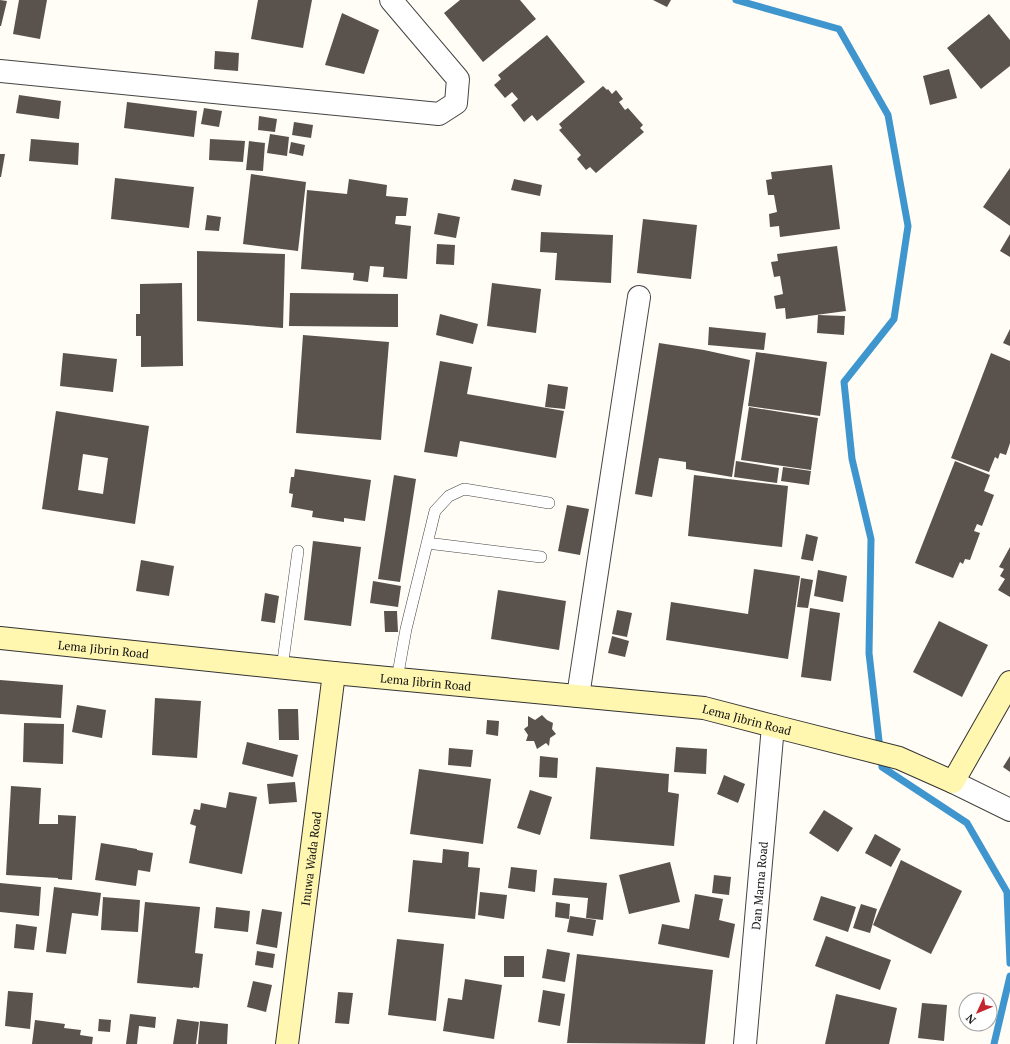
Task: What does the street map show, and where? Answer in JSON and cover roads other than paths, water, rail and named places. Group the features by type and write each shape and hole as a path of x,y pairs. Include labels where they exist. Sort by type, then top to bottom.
{"street":[{"path":"0,71 439,114 456,103 458,78 390,0"},
{"path":"578,696 639,296"},
{"name":"Lema Jibrin Road","path":"0,638 282,668 704,708 899,758 953,782"},
{"name":"Inuwa Wada Road","path":"287,1044 334,673"},
{"path":"1010,682 953,782 1010,810"},
{"name":"Dan Marna Road","path":"745,1044 773,726"}],"lane":[{"path":"397,679 406,629 435,511 449,496 464,489 549,503"},
{"path":"428,543 541,557"},
{"path":"282,668 298,551"}],"waterway":[{"path":"736,0 839,29 888,115 908,226 894,319 844,382 852,459 871,539 869,653 882,767 967,823 1007,892 1010,963"},
{"path":"994,1044 1010,976"}]}
